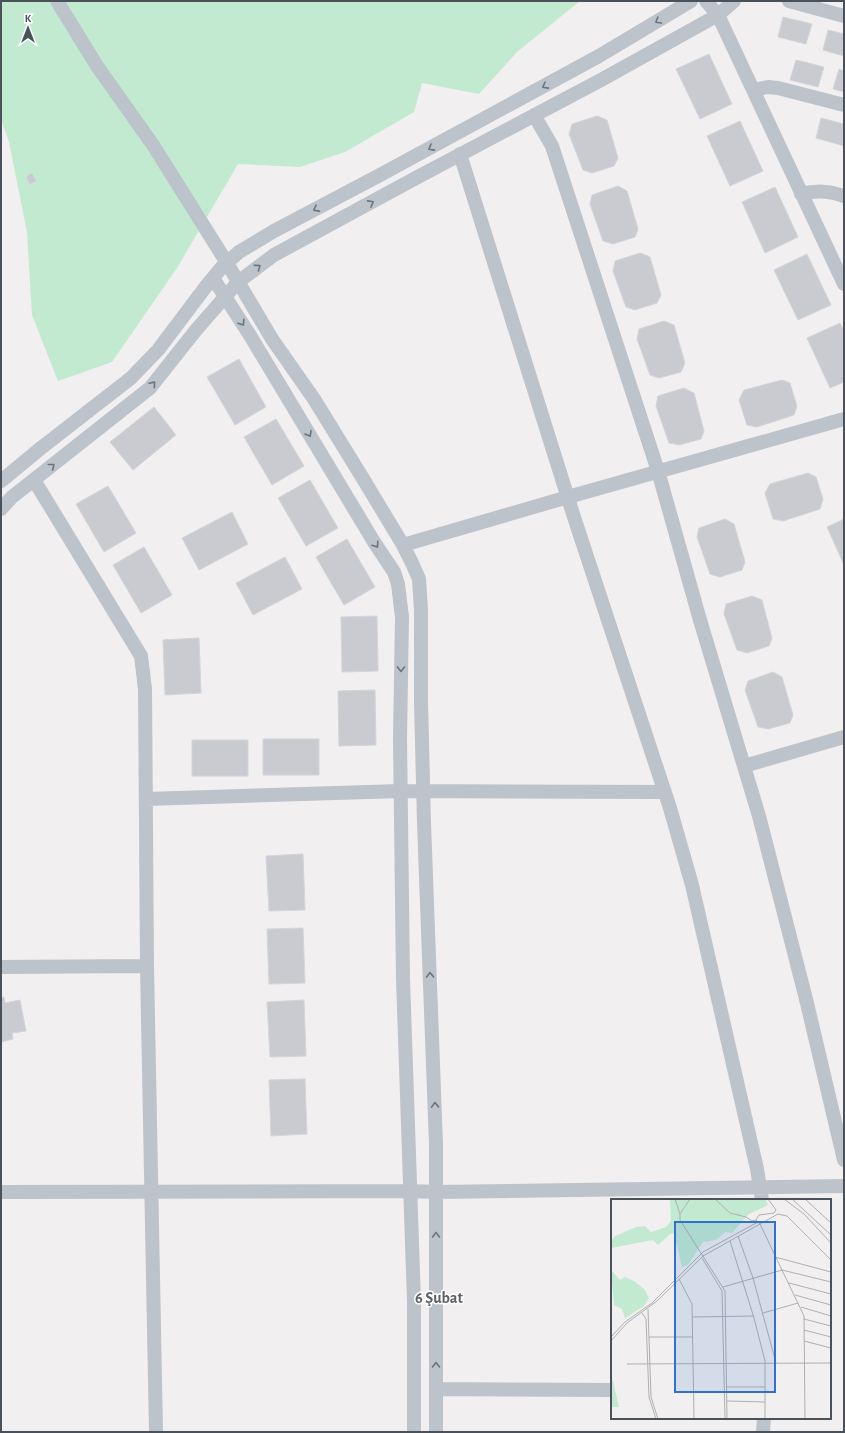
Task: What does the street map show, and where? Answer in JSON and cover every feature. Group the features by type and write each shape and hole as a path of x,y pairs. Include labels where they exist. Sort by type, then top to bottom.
{"street":[{"path":"57,1 97,66 152,145 227,263 272,339 314,399 403,545 419,580 422,610 421,701 436,1145 436,1432"},
{"path":"1,481 40,448 131,378 158,350 213,278 239,252 274,230 380,176 599,56 691,1"},
{"path":"706,1 718,15 844,284"},
{"path":"1,509 12,497 150,388 196,330 238,282 274,256 460,154 601,80 718,15 734,1"},
{"path":"790,1 844,16"},
{"path":"753,90 768,87 778,88 844,105"},
{"path":"534,115 552,146 658,471 700,620 759,816 806,999 844,1160"},
{"path":"460,154 568,497 665,792 692,885 757,1169 761,1194"},
{"path":"801,194 826,191 844,196"},
{"path":"213,278 251,337 374,542 394,572 398,584 402,617 400,739 403,979 414,1300 414,1432"},
{"path":"403,545 844,419"},
{"path":"34,480 141,656 145,689 147,966 156,1432"},
{"path":"744,766 844,737"},
{"path":"146,799 401,791 665,792"},
{"path":"1,967 147,966"},
{"path":"1,1192 410,1191 761,1194 844,1186"},
{"path":"436,1389 611,1390"},
{"path":"764,1419 764,1432"}],"green space":[{"path":"1,1 580,1 517,52 479,94 422,83 414,112 345,152 300,167 238,164 177,268 112,362 58,381 32,315 27,232 9,142 1,118"}],"building":[{"path":"783,17 812,24 806,44 778,37"},
{"path":"828,30 844,34 844,56 823,50"},
{"path":"709,54 732,104 700,119 676,69"},
{"path":"796,60 824,67 818,87 790,80"},
{"path":"839,69 844,71 844,92 833,89"},
{"path":"597,116 607,120 618,158 614,166 592,173 583,170 569,134 572,124"},
{"path":"821,118 844,124 844,146 816,138"},
{"path":"740,121 763,171 730,186 707,136"},
{"path":"32,173 36,181 30,184 26,177"},
{"path":"618,186 627,191 638,229 635,237 613,244 603,241 590,204 592,195"},
{"path":"775,187 798,237 765,253 742,202"},
{"path":"640,253 650,257 661,295 657,303 635,310 626,307 613,271 615,261"},
{"path":"807,254 831,305 798,320 774,270"},
{"path":"664,321 674,325 685,363 681,372 659,378 650,375 637,339 639,329"},
{"path":"840,323 844,331 844,382 830,388 807,338"},
{"path":"239,359 266,407 235,425 207,377"},
{"path":"782,380 790,383 797,406 794,415 757,427 747,425 739,400 744,390"},
{"path":"684,388 694,393 704,431 701,439 679,445 669,443 656,406 658,396"},
{"path":"154,407 176,435 133,470 110,442"},
{"path":"276,419 304,466 272,485 244,437"},
{"path":"808,473 816,477 823,499 820,509 783,521 773,519 765,493 770,484"},
{"path":"310,480 338,528 306,546 278,498"},
{"path":"108,486 136,533 104,552 76,504"},
{"path":"232,512 248,544 199,570 182,538"},
{"path":"725,519 734,524 745,562 742,570 720,577 710,574 697,537 699,528"},
{"path":"844,519 844,565 827,527"},
{"path":"347,539 375,587 344,605 316,557"},
{"path":"144,547 172,595 141,613 113,565"},
{"path":"285,557 302,589 253,615 236,583"},
{"path":"752,596 762,600 772,638 769,646 747,653 737,650 724,614 726,604"},
{"path":"377,616 378,671 342,672 341,617"},
{"path":"199,638 201,693 165,695 163,640"},
{"path":"773,672 782,677 793,715 790,723 768,729 758,727 745,690 748,681"},
{"path":"375,690 376,745 339,746 338,691"},
{"path":"263,739 319,739 319,775 263,775"},
{"path":"192,740 248,740 248,776 192,776"},
{"path":"303,854 305,910 269,911 266,856"},
{"path":"303,928 305,983 269,984 267,929"},
{"path":"4,997 5,1003 20,1000 26,1031 12,1033 13,1039 1,1042 1,998"},
{"path":"304,1000 306,1056 270,1057 267,1002"},
{"path":"305,1079 307,1134 271,1136 269,1080"}],"district":[{"name":"6 Şubat","path":"439,1297"}]}
